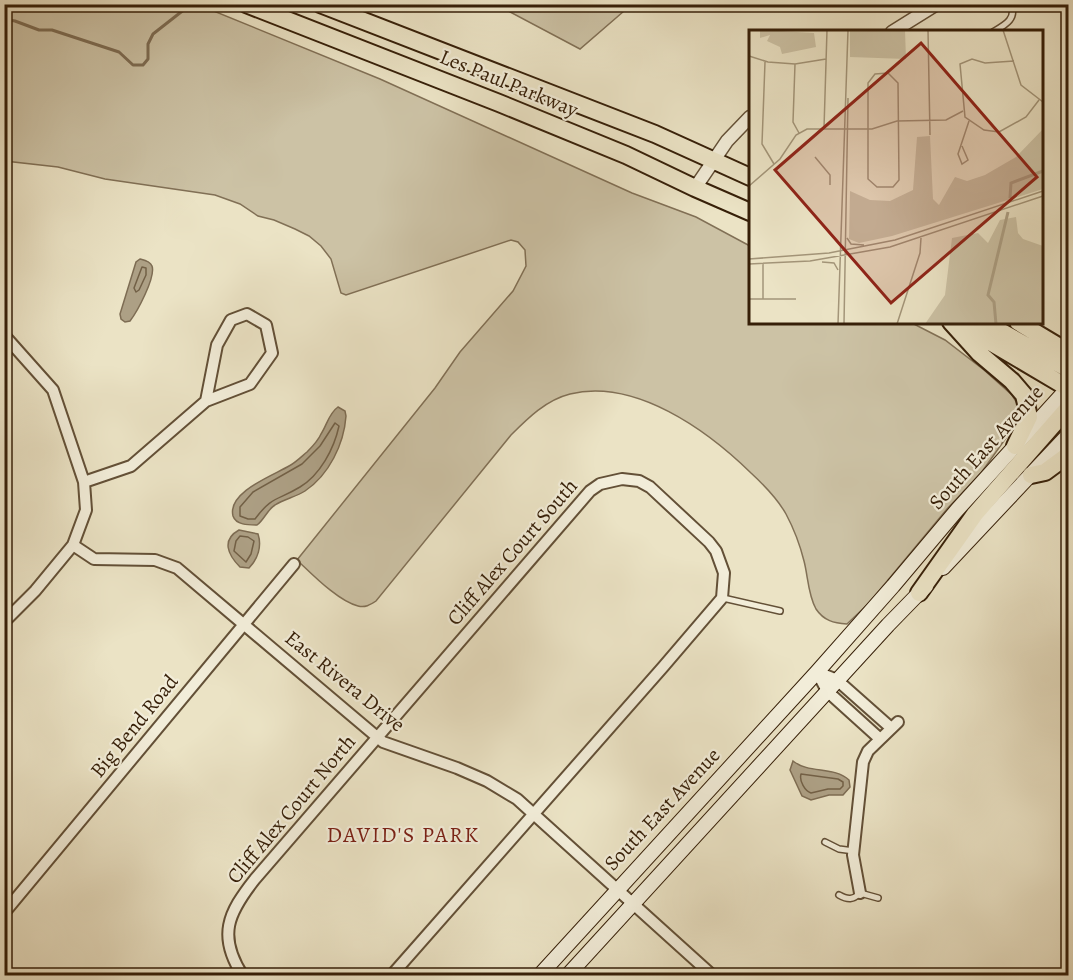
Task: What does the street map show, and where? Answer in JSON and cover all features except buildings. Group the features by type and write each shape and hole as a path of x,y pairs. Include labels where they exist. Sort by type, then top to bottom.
{"main road":[{"name":"Les Paul Parkway","path":"246,4 626,154 749,212"},
{"name":"Les Paul Parkway","path":"320,4 665,138 749,177"},
{"path":"953,324 979,353 1012,381 1024,395 1029,417 1015,446"},
{"path":"960,324 1068,388"},
{"path":"988,324 1068,369"},
{"path":"1025,327 1068,341"},
{"path":"1025,327 1068,352"},
{"name":"South East Avenue","path":"539,975 817,672 954,514 1068,388"},
{"path":"919,593 975,514 1068,408"},
{"name":"South East Avenue","path":"567,975 832,685 1068,435"},
{"path":"1031,475 1048,470 1068,455"}],"street":[{"path":"895,30 937,4"},
{"path":"695,188 732,135 749,118"},
{"path":"84,482 131,466 206,401 250,384 272,353 266,325 247,314 231,320 217,345 206,401"},
{"path":"4,335 52,390 84,482 86,510 73,545 35,591 4,622"},
{"name":"Cliff Alex Court South","path":"378,737 590,491 600,484 622,479 639,481 650,487 678,513 709,542 720,557 724,573 722,598"},
{"name":"East Rivera Drive","path":"73,545 94,559 155,560 177,568 389,745 457,768 517,799 713,975"},
{"name":"Big Bend Road","path":"4,913 294,564"},
{"path":"391,975 722,598"},
{"path":"817,672 832,685 879,738"},
{"path":"832,685 894,724 868,750 863,762 854,851 860,893"},
{"name":"Cliff Alex Court North","path":"243,975 230,946 229,926 234,908 255,879 378,737"}],"lane":[{"path":"996,30 1011,19 1013,10 1011,4"},
{"path":"722,598 780,611"},
{"path":"825,842 839,849 854,851"},
{"path":"839,895 850,899 860,893 878,898"}],"shaded area":[{"path":"631,4 580,49 497,5"},
{"path":"5,5 199,5 380,79 632,193 696,217 749,245 749,324 914,324 945,340 1012,395 1019,411 1016,424 981,473 947,509 868,604 847,624 830,621 822,616 813,604 801,549 779,503 756,478 713,440 668,411 644,401 620,394 595,391 570,394 545,405 511,435 376,601 363,607 358,606 342,599 297,560 435,388 460,352 513,291 526,266 525,250 518,242 511,240 346,295 341,293 331,259 321,246 309,236 274,220 258,216 240,204 215,195 105,179 58,167 5,161"}],"water":[{"path":"140,259 151,264 151,278 137,310 130,321 125,322 121,319 120,314 136,262"},
{"path":"338,407 345,411 346,416 342,437 334,458 314,484 298,495 272,507 257,525 237,521 233,516 233,507 237,499 253,485 291,465 307,452"},
{"path":"239,530 258,534 260,543 258,552 249,568 240,567 232,558 228,548 230,538"},
{"path":"793,761 799,765 843,776 849,780 850,787 843,795 829,795 811,800 802,796 790,770"}],"waterway":[{"path":"4,19 39,30 52,30 119,52 133,65 143,65 148,59 148,44 153,34 190,5"}],"district":[{"name":"DAVID'S PARK","path":"403,834"}]}
